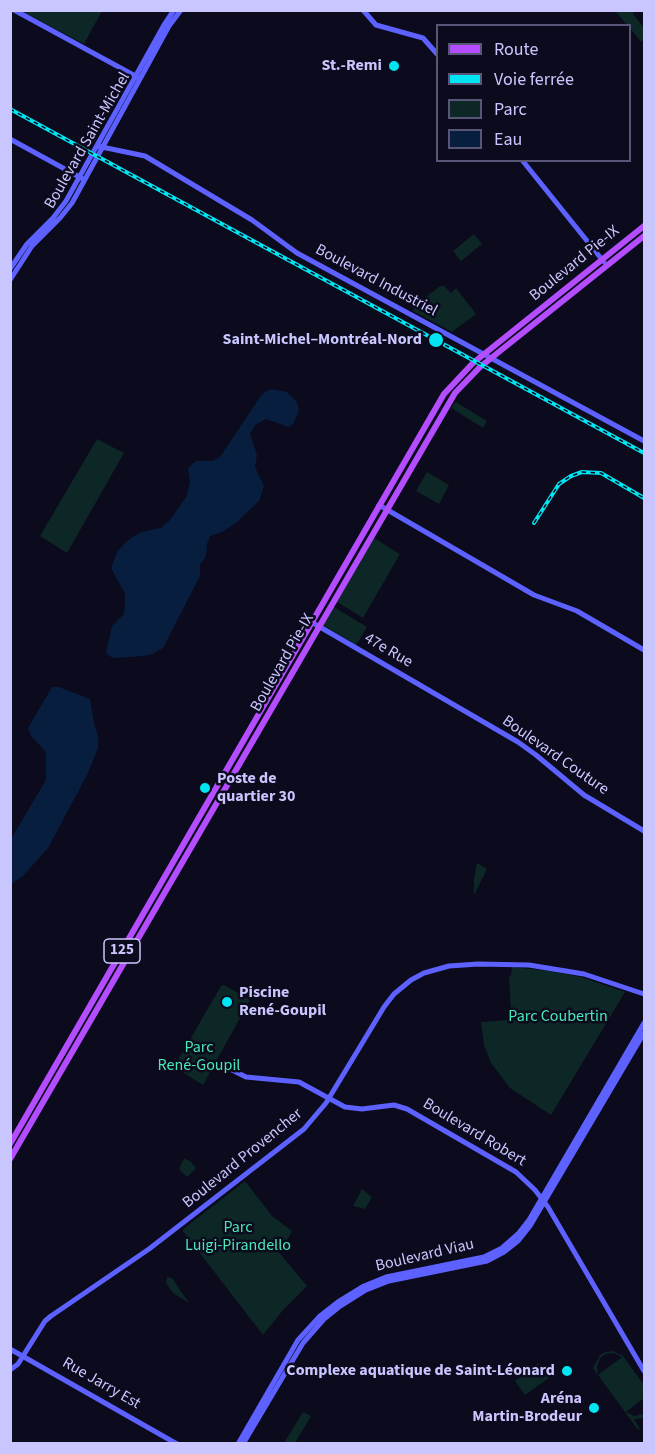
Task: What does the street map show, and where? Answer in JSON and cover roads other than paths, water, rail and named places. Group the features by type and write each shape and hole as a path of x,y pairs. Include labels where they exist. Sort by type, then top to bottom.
{"main road":[{"name":"Boulevard Pie-IX","path":"10,1144 443,396 459,376 484,354 645,226"},
{"name":"Boulevard Pie-IX","path":"10,1159 446,407 460,387 491,358 645,236"},
{"path":"460,387 462,398"}],"street":[{"path":"14,10 138,77"},
{"name":"Boulevard Saint-Michel","path":"10,280 32,246 66,211 174,10"},
{"name":"Boulevard Saint-Michel","path":"138,77 181,10"},
{"path":"363,10 376,25 423,38 436,53"},
{"path":"10,140 82,179"},
{"name":"Boulevard Industriel","path":"100,147 145,156 243,214 297,253 645,441"},
{"path":"524,162 607,266"},
{"name":"Boulevard Saint-Michel","path":"10,269 25,246 63,206 82,179"},
{"path":"379,505 534,595 577,611 645,650"},
{"name":"47e Rue","path":"313,623 451,703"},
{"name":"Boulevard Couture","path":"451,703 529,750 584,795 645,831"},
{"name":"Boulevard Provencher","path":"10,1370 24,1356 45,1321 51,1316 149,1250 304,1129 329,1100 380,1012 394,994 424,973 474,964 554,968 598,977 645,994"},
{"name":"Boulevard Viau","path":"243,1443 303,1343 332,1312 356,1296 384,1282 477,1264 496,1257 525,1234 645,1023"},
{"name":"Boulevard Viau","path":"238,1443 294,1347 312,1324 327,1310 354,1291 386,1277 476,1259 496,1251 518,1234 543,1199 645,1033"},
{"name":"Boulevard Robert","path":"230,1069 246,1077 299,1083 329,1100 354,1109 394,1105 412,1111 510,1168 543,1199 645,1371"},
{"name":"Rue Jarry Est","path":"10,1349 177,1443"}],"water":[{"path":"271,389 287,392 297,402 299,410 293,424 289,427 266,419 255,425 250,434 257,455 255,467 264,486 259,501 236,523 210,536 206,556 200,565 200,576 163,648 144,656 115,658 109,656 106,652 112,626 124,614 125,605 125,594 111,568 117,552 128,540 141,532 161,528 170,520 186,497 190,483 188,468 196,461 213,461 220,457 262,394"},
{"path":"52,687 59,687 90,699 98,736 98,748 87,775 48,848 23,876 11,884 11,839 46,780 46,752 31,736 28,728"}],"railway":[{"path":"10,109 644,453"},
{"path":"534,523 559,484 582,472 601,473 644,498"}],"place":[{"name":"St.-Remi","path":"394,66"},
{"name":"Saint-Michel–Montréal-Nord","path":"436,340"},
{"name":"Poste de quartier 30","path":"205,788"},
{"name":"Piscine René-Goupil","path":"227,1002"},
{"name":"Complexe aquatique de Saint-Léonard","path":"567,1371"},
{"name":"Aréna Martin-Brodeur","path":"594,1408"}],"park label":[{"name":"Parc Coubertin","path":"558,1017"},
{"name":"Parc René-Goupil","path":"199,1057"},
{"name":"Parc Luigi-Pirandello","path":"238,1237"}]}
